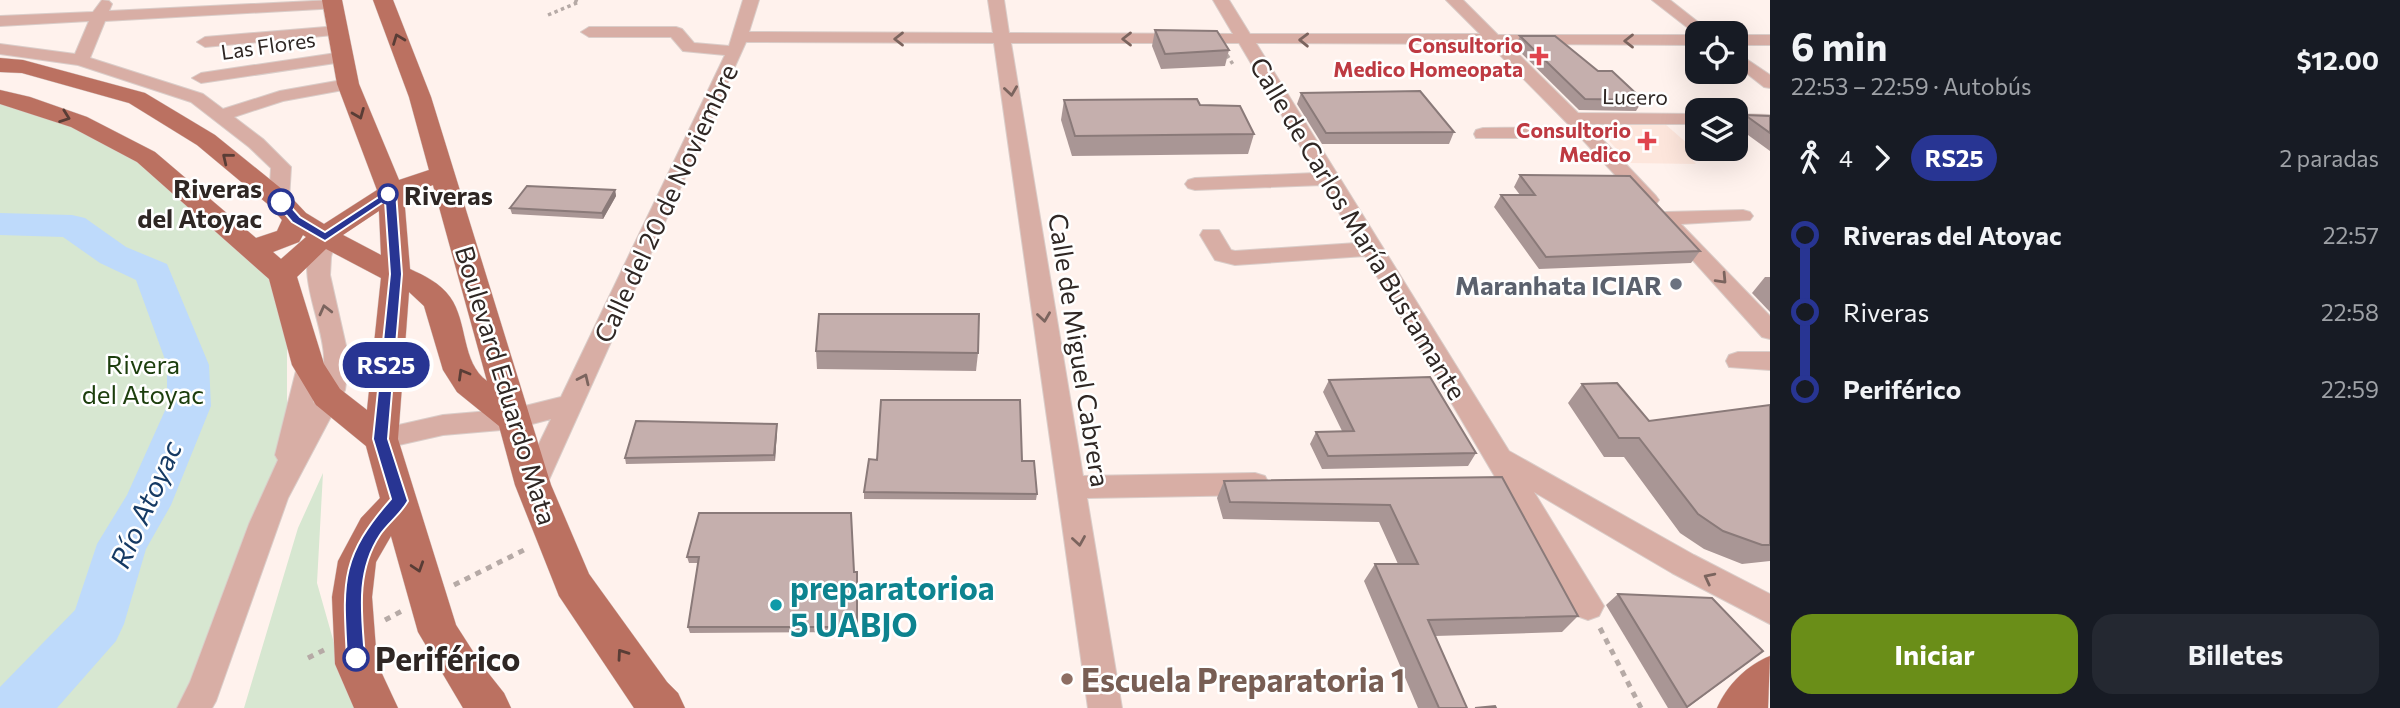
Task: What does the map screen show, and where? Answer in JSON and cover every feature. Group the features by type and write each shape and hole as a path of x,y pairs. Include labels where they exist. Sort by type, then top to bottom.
{"main road":[{"name":"Boulevard Eduardo Mata","path":"383,0 420,97 533,485 573,584 652,697 663,708"},
{"path":"333,2 348,84 391,192 396,274 381,439 438,632 489,708"},
{"path":"0,65 23,67 137,98 206,140 325,237 421,286 438,302 459,370 468,384 513,419"},
{"path":"0,97 79,122 146,157 250,247 282,276 309,365 328,397 381,439"},
{"path":"282,276 288,266 325,237 391,192 442,174"},
{"path":"250,247 268,245 289,236 288,209"},
{"path":"376,708 356,664 352,597 357,561 374,529 400,501"},
{"path":"1739,708 1770,676"}],"street":[{"name":"Calle del 20 de Noviembre","path":"533,485 737,44 751,0"},
{"name":"Calle de Miguel Cabrera","path":"996,0 1105,708"},
{"name":"Calle de Carlos María Bustamante","path":"1221,0 1372,249 1498,472 1588,606"},
{"path":"1454,0 1579,125 1770,331"},
{"path":"1660,0 1688,21"},
{"path":"0,21 103,8 333,2"},
{"path":"197,99 210,6"},
{"path":"81,60 103,8"},
{"path":"203,60 338,31"},
{"path":"589,32 676,32 689,48 737,44 1003,39 1685,40"},
{"path":"1748,40 1770,40"},
{"path":"0,49 81,60 197,99 281,167 288,209"},
{"name":"Las Flores","path":"203,60 343,57"},
{"path":"1748,66 1770,83"},
{"path":"220,116 280,96 348,84"},
{"path":"1748,119 1770,120"},
{"name":"Lucero","path":"1483,134 1579,125 1685,120"},
{"path":"1195,184 1328,179"},
{"path":"1666,218 1743,216"},
{"path":"1211,235 1223,254 1235,258 1372,249"},
{"path":"194,708 204,690 286,470 328,397 335,377 336,353 317,267 325,237"},
{"path":"1738,361 1770,360"},
{"path":"286,470 309,365"},
{"path":"381,439 443,425 513,419 571,404"},
{"name":"Calle de Carlos María Bustamante","path":"1498,472 1770,610"},
{"path":"1070,487 1277,484"}],"path":[{"path":"548,15 579,2 574,0"},
{"path":"1588,606 1641,708"}],"shaded area":[{"name":"Consultorio Medico","path":"1593,124 1665,124 1685,142 1685,161 1694,161 1696,164 1630,163"}],"green space":[{"name":"Rivera del Atoyac","path":"0,100 69,118 146,157 287,287 287,470 193,708 0,708"},
{"path":"323,473 317,583 336,650 361,708 244,708 298,528"}],"building":[{"path":"1155,30 1217,31 1229,50 1165,54"},
{"path":"1520,36 1555,36 1598,71 1612,71 1643,100 1585,99"},
{"path":"1420,91 1454,132 1326,133 1301,93"},
{"path":"1197,99 1200,105 1240,106 1254,134 1075,136 1064,100"},
{"path":"1748,115 1770,116 1770,133 1748,117"},
{"path":"1520,175 1630,176 1700,251 1546,257 1501,195 1535,195"},
{"path":"527,186 615,190 602,213 510,208"},
{"path":"819,314 979,314 978,353 816,351"},
{"path":"1430,377 1476,453 1328,456 1316,432 1354,431 1329,380"},
{"path":"1617,383 1649,421 1770,405 1770,545 1762,545 1723,531 1698,514 1639,438 1619,438 1582,384"},
{"path":"881,400 1020,400 1022,461 1034,461 1037,494 864,492 869,459 877,460"},
{"path":"636,421 777,424 774,455 625,458"},
{"path":"1502,477 1578,616 1428,620 1467,708 1439,708 1375,564 1418,564 1390,505 1230,502 1224,481"},
{"path":"699,513 851,513 854,572 857,572 857,627 688,627 699,557 687,557"},
{"path":"1618,594 1712,598 1763,651 1687,707"}],"waterway":[{"name":"Río Atoyac","path":"0,224 72,226 113,255 153,273 188,365 189,406 147,505 122,544 97,624 19,708"}],"bus line":[{"name":"RS25","path":"281,202 296,219 325,237 391,192 396,274 381,439 400,501 374,529 357,561 352,597 356,658"}],"place":[{"name":"Consultorio Medico Homeopata","path":"1539,56"},
{"name":"Consultorio Medico","path":"1647,141"},
{"name":"Riveras","path":"388,194"},
{"name":"Riveras del Atoyac","path":"281,202"},
{"name":"Maranhata ICIAR","path":"1676,284"},
{"name":"preparatorioa 5 UABJO","path":"776,605"},
{"name":"Periférico","path":"356,658"},
{"name":"Escuela Preparatoria 1","path":"1067,679"}]}
